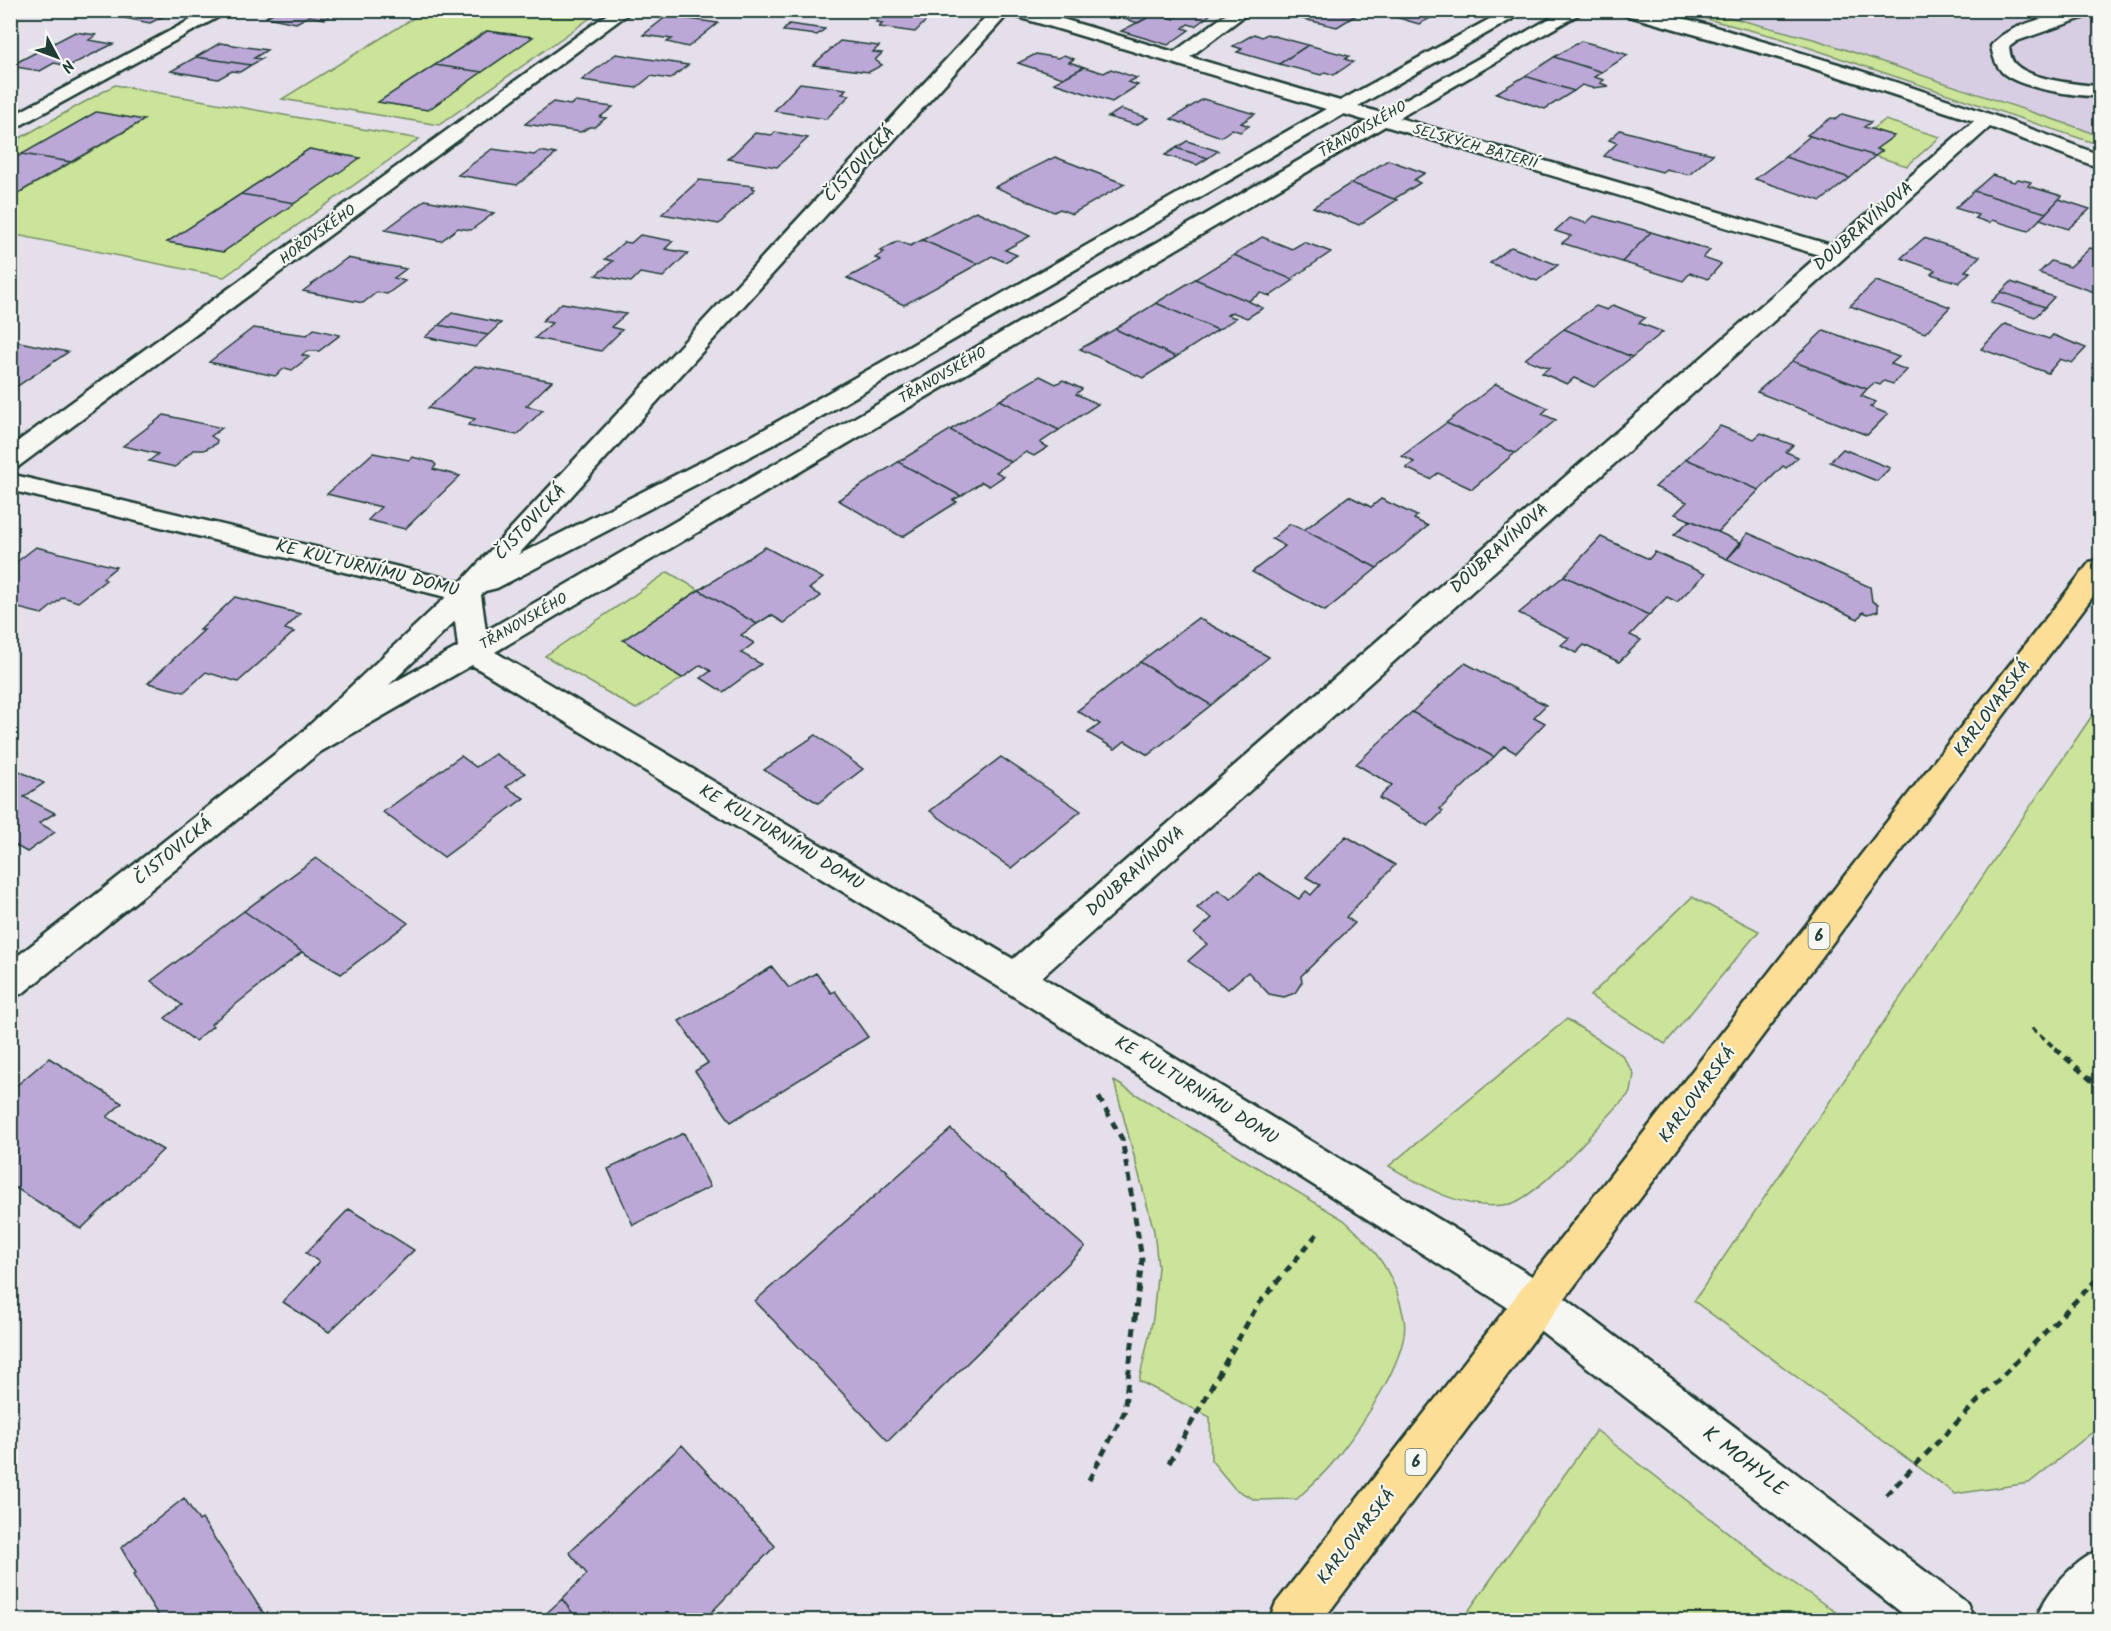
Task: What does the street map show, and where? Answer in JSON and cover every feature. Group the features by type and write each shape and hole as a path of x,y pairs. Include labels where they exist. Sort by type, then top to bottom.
{"main road":[{"name":"KARLOVARSKÁ","path":"1293,1620 2100,568"}],"street":[{"path":"10,125 224,10"},
{"name":"HOŘOVSKÉHO","path":"10,460 625,10"},
{"name":"ČISTOVICKÁ","path":"10,983 309,744 466,593 1002,10"},
{"name":"SELSKÝCH BATERIÍ","path":"1012,10 1834,253"},
{"path":"1176,59 1244,10"},
{"name":"TŘANOVSKÉHO","path":"466,593 764,440 1341,108 1520,10"},
{"name":"TŘANOVSKÉHO","path":"309,744 473,652 1380,120 1578,10"},
{"path":"1628,10 1753,43 1986,120 2100,162"},
{"path":"2088,10 2010,37 2000,46 2004,63 2012,72 2070,88 2100,92"},
{"name":"DOUBRAVÍNOVA","path":"1015,979 1986,120"},
{"path":"2079,153 2100,146"},
{"name":"KE KULTURNÍMU DOMU","path":"10,482 466,593 473,652 1015,979 1538,1303"},
{"name":"K MOHYLE","path":"1538,1303 1950,1620"},
{"path":"2060,1620 2100,1574"}],"path":[{"path":"2032,1028 2100,1088"},
{"path":"1089,1480 1124,1413 1142,1259 1122,1139 1095,1092"},
{"path":"1170,1463 1257,1306 1322,1228 1351,1187"},
{"path":"1843,1538 2100,1276"}],"shaded area":[{"path":"1676,11 2100,11 2100,145 1780,38"}],"green space":[{"path":"425,11 600,11 439,125 282,99","holes":["486,31 532,37 428,110 379,102"]},
{"path":"1676,11 1706,11 1817,40 2082,129 2100,137 2100,145 1780,38"},
{"path":"115,85 419,139 224,277 11,234 10,198 143,121 11,161 11,143","holes":["309,149 359,158 223,252 168,242"]},
{"path":"1885,120 1940,137 1907,166 1875,156 1882,151 1876,149 1893,136 1872,129"},
{"path":"668,572 699,590 624,640 682,678 636,709 545,656"},
{"path":"2100,704 2100,1420 2095,1430 2029,1483 1955,1494 1694,1301"},
{"path":"1692,897 1759,931 1665,1044 1590,996"},
{"path":"1567,1019 1622,1055 1634,1074 1631,1092 1572,1155 1537,1187 1510,1204 1478,1205 1431,1190 1389,1166"},
{"path":"1114,1081 1344,1220 1375,1252 1396,1289 1404,1319 1404,1334 1392,1371 1382,1391 1347,1444 1329,1468 1297,1499 1255,1500 1235,1489 1211,1460 1210,1417 1139,1381 1153,1318 1158,1267 1154,1231"},
{"path":"1596,1430 1788,1579 1847,1620 1462,1620"}],"building":[{"path":"118,10 176,10 150,23 109,15"},
{"path":"278,10 338,10 325,19 309,16 296,23 266,17"},
{"path":"887,10 936,11 915,32 879,27 883,23 876,22"},
{"path":"1097,10 1151,10 1157,13 1138,23"},
{"path":"1185,10 1211,14 1195,26 1188,24 1183,28 1189,30 1168,45 1121,31 1156,13 1174,19"},
{"path":"1309,10 1333,10 1355,16 1337,27 1299,18"},
{"path":"1381,10 1466,10 1455,16 1442,12 1419,24 1378,12"},
{"path":"667,16 718,23 688,47 667,42 672,39 643,35"},
{"path":"789,24 825,29 817,35 783,31"},
{"path":"487,31 533,37 482,72 435,65"},
{"path":"75,32 96,35 89,40 113,44 69,66 54,63 40,71 10,66"},
{"path":"1254,34 1262,37 1267,34 1308,45 1279,64 1237,52 1242,49 1233,46"},
{"path":"840,41 879,46 873,52 882,53 875,60 882,65 869,72 813,65"},
{"path":"1581,41 1628,55 1602,72 1554,57"},
{"path":"220,43 267,50 254,58 262,59 251,65 196,57"},
{"path":"1308,45 1349,56 1345,59 1353,62 1334,75 1325,72 1321,75 1279,64"},
{"path":"616,54 688,65 670,79 651,76 636,88 582,80"},
{"path":"1036,54 1058,58 1064,55 1074,59 1069,62 1084,67 1063,78 1018,63"},
{"path":"196,57 251,65 240,72 232,71 218,79 171,71"},
{"path":"1554,57 1602,72 1594,77 1604,80 1600,83 1609,86 1592,88 1582,85 1574,91 1525,76"},
{"path":"435,65 482,72 428,110 378,102"},
{"path":"1084,67 1104,73 1111,69 1137,78 1128,82 1138,85 1112,102 1054,83"},
{"path":"1525,76 1574,91 1545,109 1496,93"},
{"path":"800,83 846,89 842,94 850,95 826,119 774,111"},
{"path":"1203,99 1255,114 1241,123 1249,126 1240,132 1232,129 1221,137 1171,119"},
{"path":"553,102 570,105 575,102 613,107 600,117 606,118 594,127 581,132 525,124"},
{"path":"1121,109 1148,118 1136,125 1108,117"},
{"path":"96,112 144,120 71,162 22,154"},
{"path":"1842,114 1871,122 1864,127 1894,136 1876,149 1882,151 1875,156 1807,135 1831,118 1836,119"},
{"path":"1620,130 1713,154 1689,175 1666,169 1662,172 1604,156 1617,143 1609,140"},
{"path":"775,132 808,138 777,167 728,159 755,133 772,135"},
{"path":"1810,136 1875,156 1850,178 1785,157"},
{"path":"1187,141 1218,151 1208,158 1176,148"},
{"path":"1176,148 1208,158 1197,165 1165,155"},
{"path":"309,149 360,158 295,203 241,194"},
{"path":"492,149 534,155 540,151 556,154 517,185 458,175"},
{"path":"22,154 71,162 10,198 10,161"},
{"path":"1055,157 1125,184 1072,214 1060,209 1054,212 995,187"},
{"path":"1785,157 1850,178 1821,201 1755,179"},
{"path":"1388,160 1425,173 1414,180 1420,183 1394,199 1351,183"},
{"path":"1992,175 2014,182 2018,179 2031,182 2028,186 2062,196 2046,213 1974,191"},
{"path":"699,180 754,186 752,188 755,189 719,224 662,214"},
{"path":"1351,183 1397,200 1359,225 1313,207"},
{"path":"1974,191 2046,213 2028,231 1992,220 1989,223 1975,218 1978,215 1955,208"},
{"path":"241,194 295,203 223,252 167,242"},
{"path":"2059,199 2090,209 2068,229 2040,219"},
{"path":"425,200 494,213 471,230 458,228 441,241 385,230"},
{"path":"976,211 1030,236 1005,250 1017,255 1005,262 992,256 978,264 922,240"},
{"path":"1594,216 1651,232 1622,262 1562,243 1571,236 1555,231 1569,218 1586,223"},
{"path":"1651,232 1710,250 1703,258 1721,264 1708,279 1690,273 1683,281 1622,262"},
{"path":"640,235 673,241 665,249 688,253 663,277 640,273 631,282 596,275 613,261 605,259 624,242 631,243"},
{"path":"1262,237 1292,249 1304,242 1331,252 1291,279 1234,255"},
{"path":"1924,238 1980,256 1965,271 1970,272 1959,283 1931,274 1935,270 1901,258"},
{"path":"922,240 978,264 904,305 847,278 881,260 875,258 884,252 880,251 898,241 910,246"},
{"path":"1511,247 1558,265 1537,281 1490,263"},
{"path":"2090,248 2100,251 2100,294 2039,273 2051,261 2070,267"},
{"path":"1234,255 1294,280 1270,296 1261,293 1248,301 1195,279"},
{"path":"347,258 406,269 394,278 405,281 387,294 377,292 363,303 303,291"},
{"path":"1195,279 1263,308 1247,318 1232,312 1227,315 1236,318 1218,330 1156,303"},
{"path":"1876,281 1950,307 1925,333 1850,306"},
{"path":"2011,282 2054,297 2045,307 2001,292"},
{"path":"2001,292 2045,307 2035,317 1991,302"},
{"path":"562,303 626,314 611,327 622,330 601,351 535,338 552,323 542,321"},
{"path":"1156,303 1218,330 1176,357 1115,329"},
{"path":"1613,305 1645,318 1639,323 1663,332 1632,357 1564,329 1596,306 1607,310"},
{"path":"452,313 501,323 488,335 439,325"},
{"path":"2005,324 2049,339 2053,335 2086,348 2072,363 2060,359 2048,373 1981,349"},
{"path":"439,325 488,335 475,347 425,337"},
{"path":"253,328 307,335 314,329 340,335 319,351 307,351 302,355 309,357 292,370 285,368 275,376 209,362"},
{"path":"1115,329 1176,357 1143,378 1080,349"},
{"path":"1564,329 1632,357 1594,387 1574,378 1567,384 1542,373 1549,368 1525,359"},
{"path":"1824,330 1899,357 1891,364 1907,370 1893,384 1884,381 1880,385 1874,383 1867,389 1792,361"},
{"path":"10,340 68,352 10,391"},
{"path":"1792,361 1867,389 1861,396 1876,402 1870,407 1888,414 1867,435 1757,392"},
{"path":"475,366 552,381 526,406 543,410 517,435 468,425 475,419 428,408"},
{"path":"1040,376 1056,384 1063,380 1082,389 1076,394 1098,404 1059,430 1000,400"},
{"path":"1496,384 1548,408 1542,414 1556,420 1515,453 1446,423"},
{"path":"1000,400 1059,430 1040,443 1048,447 1034,456 1026,452 1011,462 950,430"},
{"path":"164,415 222,428 211,436 217,440 216,444 204,450 193,450 175,467 149,461 158,454 123,446"},
{"path":"1446,423 1515,453 1472,489 1438,473 1430,479 1406,468 1414,462 1402,456"},
{"path":"1720,426 1754,439 1761,433 1793,445 1786,452 1798,457 1786,468 1783,466 1759,490 1686,459"},
{"path":"950,430 1011,462 996,472 1004,476 989,486 982,482 961,496 898,462"},
{"path":"1843,449 1890,468 1877,481 1830,462"},
{"path":"373,453 409,460 412,457 433,462 436,465 433,469 460,476 405,529 368,520 381,507 327,494"},
{"path":"1686,459 1759,490 1718,532 1675,514 1687,502 1655,487"},
{"path":"898,462 961,496 953,500 957,502 902,537 838,500"},
{"path":"1349,496 1371,507 1381,499 1417,516 1414,519 1428,526 1377,568 1304,530"},
{"path":"1690,520 1742,543 1727,559 1674,535"},
{"path":"1290,524 1377,568 1325,611 1252,572 1285,546 1272,539"},
{"path":"1748,533 1870,587 1872,601 1878,604 1878,611 1868,614 1863,612 1858,619 1727,559"},
{"path":"1601,537 1649,559 1655,552 1705,574 1677,602 1667,597 1649,615 1564,576"},
{"path":"36,547 116,567 103,578 106,580 78,602 63,597 42,614 10,606 10,567"},
{"path":"765,547 823,578 809,589 821,596 784,623 771,615 757,624 699,590"},
{"path":"1564,576 1649,615 1630,635 1641,640 1619,662 1584,645 1576,653 1561,645 1569,638 1519,613"},
{"path":"699,590 757,624 741,635 754,643 741,653 761,664 723,692 701,678 711,671 701,665 682,678 623,640"},
{"path":"235,597 300,614 285,629 294,632 238,682 206,672 184,692 148,683 204,630 200,630"},
{"path":"1198,618 1269,657 1211,705 1140,662"},
{"path":"1140,662 1211,705 1148,755 1125,741 1115,749 1088,733 1100,724 1077,711"},
{"path":"1465,663 1546,705 1534,717 1545,723 1516,753 1504,746 1494,757 1412,712"},
{"path":"1412,712 1494,757 1440,809 1443,811 1428,826 1379,798 1392,785 1356,764"},
{"path":"816,735 863,769 818,803 764,770"},
{"path":"495,754 525,773 506,787 524,798 444,857 383,812 461,756 476,767"},
{"path":"1001,757 1081,811 1011,868 930,811"},
{"path":"11,767 44,783 24,797 55,813 39,823 55,832 27,852 13,844 10,845"},
{"path":"1346,836 1395,865 1346,917 1355,923 1301,976 1302,982 1295,993 1284,997 1269,994 1248,972 1228,989 1188,961 1207,944 1194,934 1212,918 1197,908 1218,890 1231,899 1259,873 1299,899 1306,891 1311,895 1320,885 1306,877"},
{"path":"316,858 408,923 341,974 302,952 244,911"},
{"path":"244,911 302,952 211,1024 213,1026 195,1041 165,1018 182,1005 151,981"},
{"path":"772,967 789,988 816,973 831,993 835,991 868,1037 731,1122 695,1071 708,1063 679,1021"},
{"path":"49,1058 122,1103 107,1117 163,1150 81,1229 16,1188 10,1193 10,1091"},
{"path":"951,1129 1085,1247 888,1441 755,1301"},
{"path":"684,1133 710,1187 633,1225 608,1169"},
{"path":"349,1209 414,1250 329,1332 283,1302 319,1262 306,1253"},
{"path":"682,1445 775,1546 704,1620 578,1620 562,1599 587,1574 569,1552"},
{"path":"184,1498 199,1521 202,1519 268,1620 161,1620 133,1575 136,1573 121,1548"},
{"path":"562,1599 578,1620 539,1620"}]}
